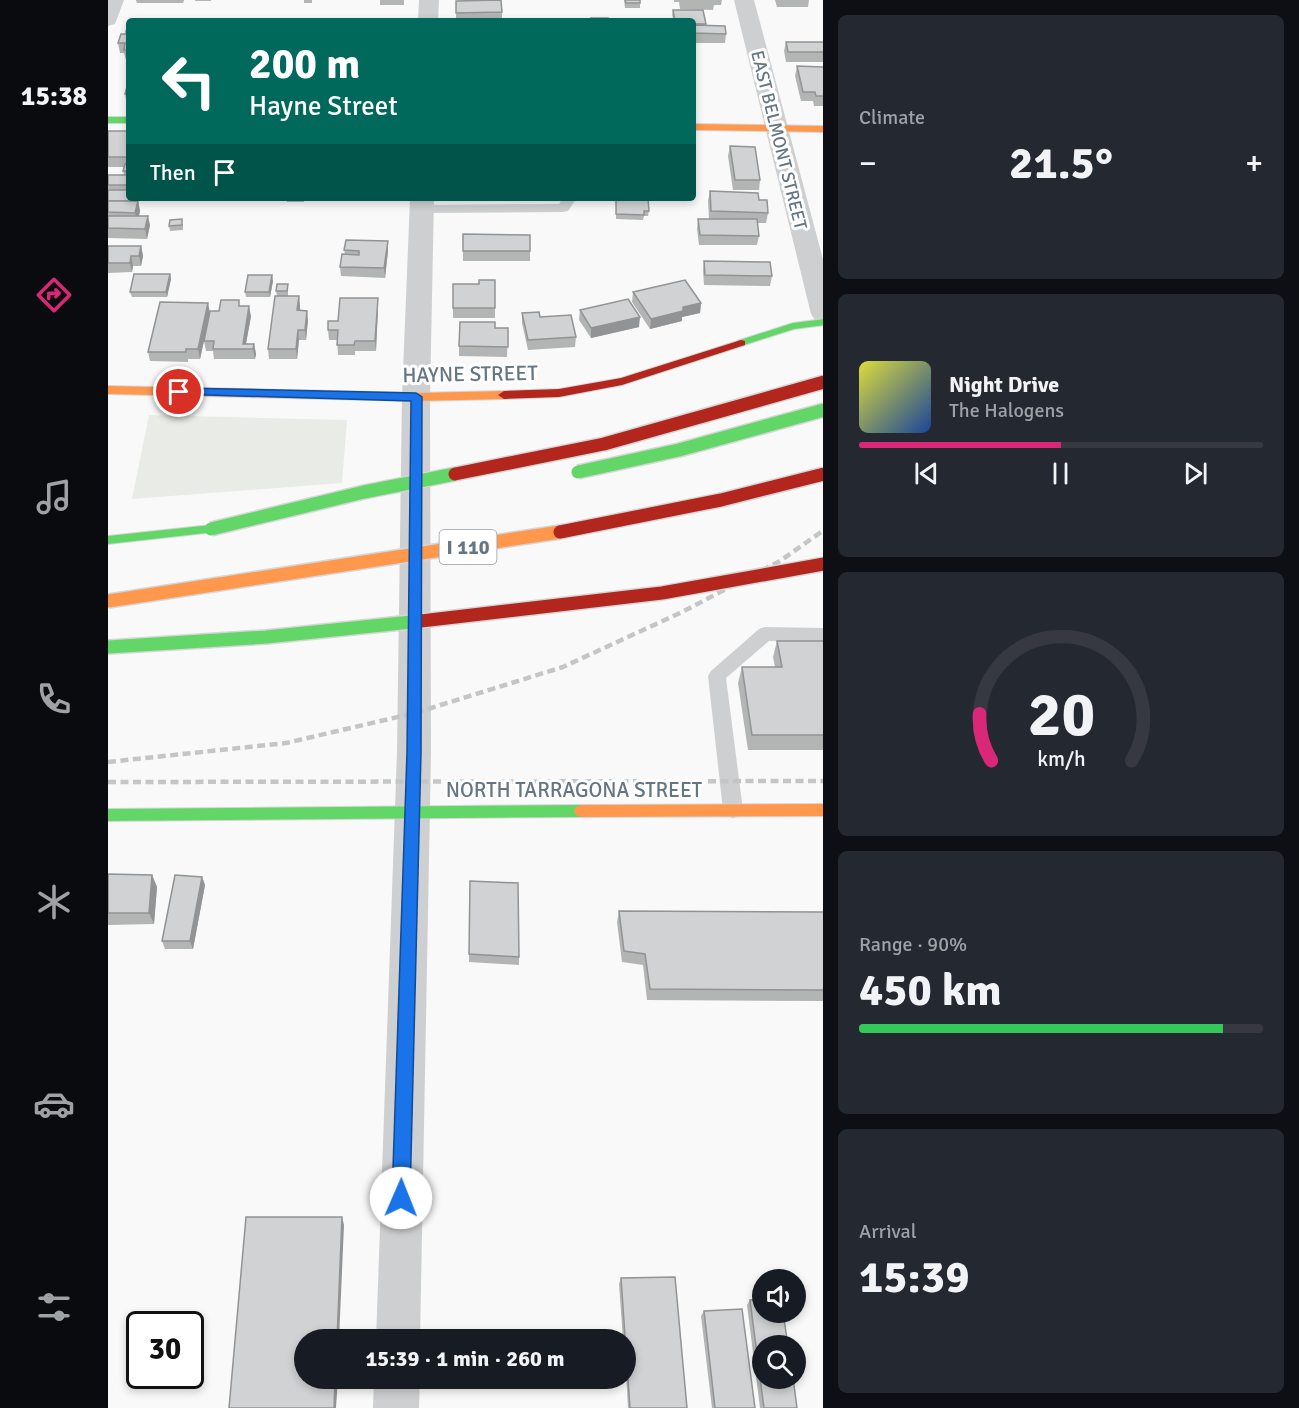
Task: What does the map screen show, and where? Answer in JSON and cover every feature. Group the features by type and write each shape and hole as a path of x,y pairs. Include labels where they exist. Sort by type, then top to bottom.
{"main road":[{"path":"108,120 126,120"},
{"path":"696,128 823,129"},
{"name":"HAYNE STREET","path":"108,390 416,397 527,395 594,387 651,373 793,326 823,322"},
{"path":"211,529 364,492 604,444 823,382"},
{"path":"561,476 679,450 823,410"},
{"name":"I 110","path":"108,601 562,532 721,500 823,474"},
{"path":"400,503 431,499"},
{"path":"108,540 336,513"},
{"path":"108,647 266,637 443,619 662,593 823,564"},
{"name":"NORTH TARRAGONA STREET","path":"108,815 411,811 823,810"}],"street":[{"path":"108,20 114,0"},
{"path":"428,18 429,0"},
{"name":"EAST BELMONT STREET","path":"744,0 823,310"},
{"path":"398,1329 414,732 416,397 422,203"},
{"path":"396,1389 396,1408"}],"lane":[{"path":"422,203 563,208 568,201"},
{"path":"733,810 717,676 765,634 823,635"}],"shaded area":[{"path":"149,415 347,420 342,483 132,499"}],"building":[{"path":"501,0 502,12 456,13 456,1"},
{"path":"625,0 640,0 640,3 626,3"},
{"path":"673,10 703,10 706,24 696,24 696,18 674,18"},
{"path":"696,25 725,26 726,34 696,33"},
{"path":"121,34 126,34 126,50 124,50 125,43 118,43"},
{"path":"786,42 823,42 823,52 788,52"},
{"path":"797,66 823,67 823,96 816,96 815,92 803,92"},
{"path":"108,131 126,131 126,157 108,157"},
{"path":"730,146 755,147 760,180 735,180"},
{"path":"108,175 126,175 126,185 108,185"},
{"path":"108,190 126,190 126,201 108,201"},
{"path":"710,191 758,193 759,200 767,200 768,213 711,211"},
{"path":"108,201 138,201 135,213 108,212"},
{"path":"616,201 648,201 649,211 644,211 644,215 616,214"},
{"path":"108,216 148,216 145,229 108,228"},
{"path":"182,219 182,225 169,226 170,220"},
{"path":"698,219 757,219 759,236 700,235"},
{"path":"463,234 530,235 530,251 463,251"},
{"path":"346,240 388,241 384,268 340,267 342,254 359,255 359,251 344,250"},
{"path":"108,246 141,246 139,256 131,256 130,263 108,263"},
{"path":"704,261 770,262 772,276 705,275"},
{"path":"134,274 170,274 166,292 130,292"},
{"path":"248,275 272,275 269,292 245,292"},
{"path":"479,280 495,280 495,308 453,308 453,284 479,284"},
{"path":"685,280 701,303 683,307 683,311 651,319 633,292"},
{"path":"277,284 288,284 287,291 276,291"},
{"path":"275,296 299,296 297,310 307,311 305,330 298,330 296,349 268,349"},
{"path":"340,298 378,298 375,341 355,341 354,345 337,345 338,330 328,330 328,321 338,321"},
{"path":"628,299 640,317 591,328 580,310"},
{"path":"221,300 239,300 239,306 249,306 243,344 254,344 253,349 213,349 214,341 204,341 210,311 219,311"},
{"path":"160,302 208,303 198,349 186,349 186,352 148,352"},
{"path":"539,312 540,317 571,315 576,337 528,340 522,313"},
{"path":"460,322 495,322 495,328 508,328 508,347 459,346"},
{"path":"777,641 823,641 823,735 752,735 742,667 782,667"},
{"path":"108,874 152,875 149,913 108,913"},
{"path":"175,875 202,877 190,941 162,941"},
{"path":"470,881 518,883 519,957 469,954"},
{"path":"619,911 823,912 823,990 650,989 645,954 624,951"},
{"path":"246,1217 342,1217 337,1329 294,1329 294,1389 335,1389 334,1408 229,1408"},
{"path":"675,1277 687,1408 630,1408 629,1389 636,1389 636,1329 625,1329 621,1278"},
{"path":"742,1309 755,1408 715,1408 704,1311"},
{"path":"753,1323 785,1323 786,1335 755,1335"},
{"path":"762,1389 794,1389 797,1408 764,1408"}],"railway":[{"path":"108,762 286,743 415,713 563,667 682,612 780,561 823,531"},
{"path":"108,782 823,781"}],"traffic: fast":[{"path":"108,120 126,120"},
{"path":"741,343 793,326 823,322"},
{"path":"578,472 679,450 823,410"},
{"path":"211,529 364,492 455,474"},
{"path":"108,540 211,529"},
{"path":"108,647 266,637 421,621"},
{"path":"108,815 581,811"}],"traffic: slow":[{"path":"696,127 823,129"},
{"path":"108,390 416,397 504,395"},
{"path":"108,601 560,532"},
{"path":"581,811 823,810"}],"traffic: jam":[{"path":"504,395 559,393 622,381 741,343"},
{"path":"455,474 604,444 823,382"},
{"path":"560,532 721,500 823,474"},
{"path":"421,621 662,593 823,564"}],"route":[{"path":"179,392 416,397 414,752 401,1198"}]}
